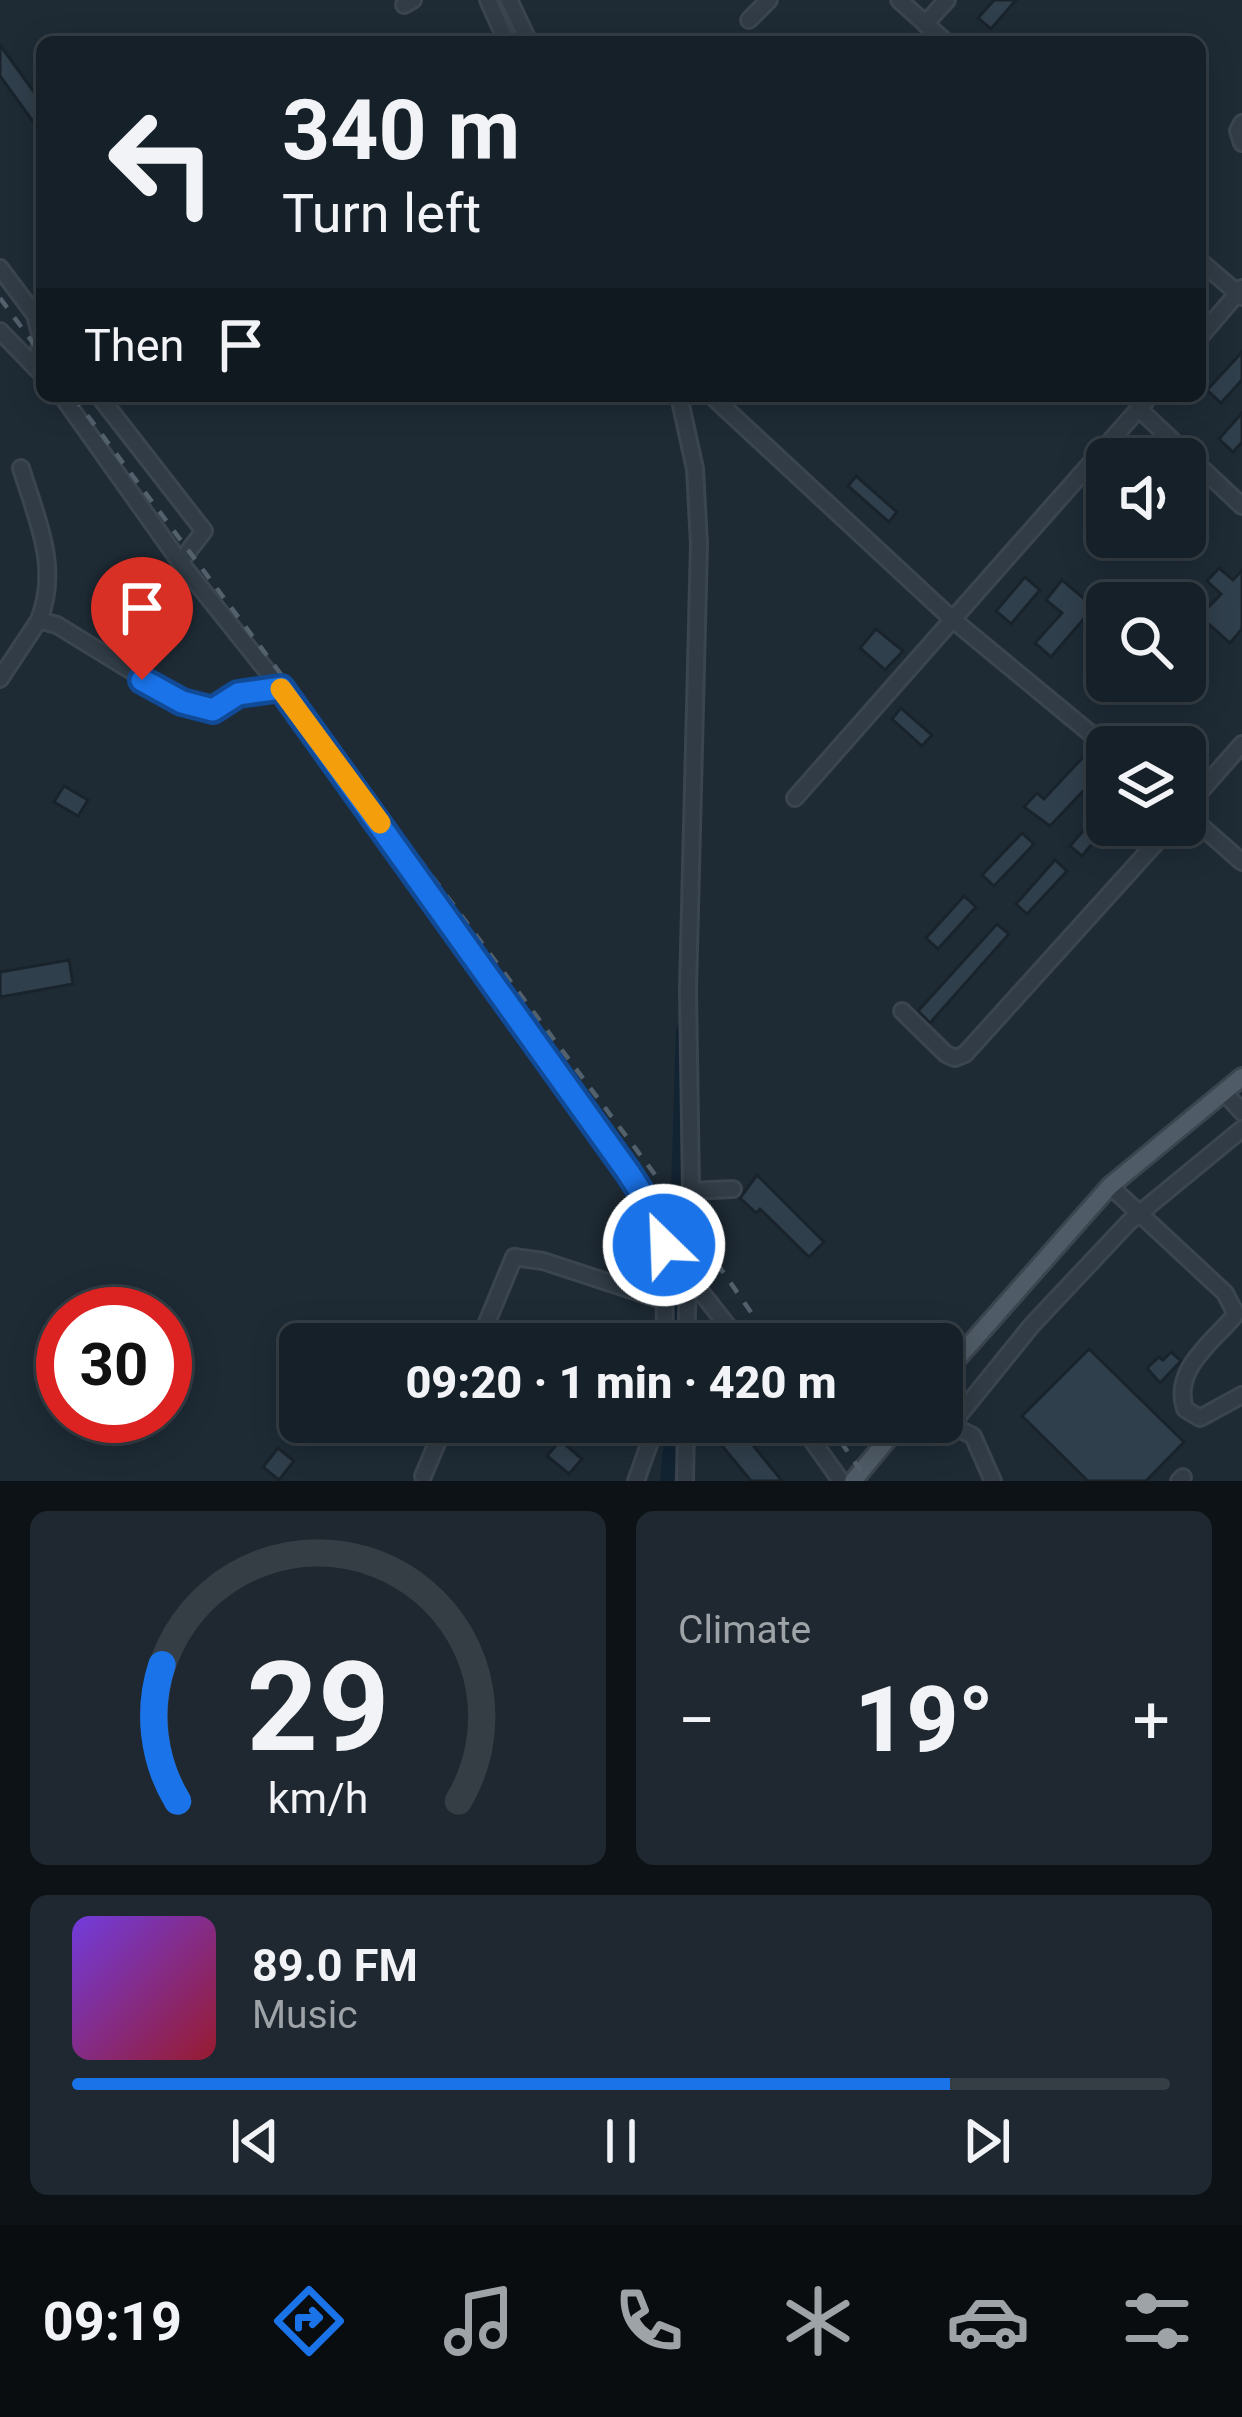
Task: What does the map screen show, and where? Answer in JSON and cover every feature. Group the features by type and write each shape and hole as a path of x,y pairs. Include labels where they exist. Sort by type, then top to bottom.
{"main road":[{"path":"963,1352 1109,1186 1242,1076"},
{"path":"853,1481 885,1443"}],"street":[{"path":"488,0 505,36"},
{"path":"509,0 526,36"},
{"path":"749,20 769,0"},
{"path":"899,0 939,36"},
{"path":"926,24 947,0"},
{"path":"1242,123 1238,131 1242,143"},
{"path":"1206,266 1240,293 1206,330"},
{"path":"0,268 36,318"},
{"path":"0,331 36,368"},
{"path":"66,402 180,562 281,688 628,1172 664,1228 665,1323"},
{"path":"104,402 203,531 180,562"},
{"path":"680,402 695,469 699,544 688,990 691,1191 687,1323"},
{"path":"719,402 952,619 1086,730"},
{"path":"795,798 1145,402"},
{"path":"1139,409 1242,506"},
{"path":"0,679 39,620 51,576 21,468"},
{"path":"39,620 57,625 182,702 213,710 238,694 281,688"},
{"path":"1206,786 1242,744"},
{"path":"1206,830 1242,862"},
{"path":"902,1011 946,1054 955,1058 965,1054 1153,846"},
{"path":"1224,1093 1242,1112"},
{"path":"963,1404 1139,1214 1242,1129"},
{"path":"1109,1186 1236,1308 1237,1314 1185,1374 1180,1392 1185,1409 1200,1418 1242,1395"},
{"path":"691,1191 733,1189"},
{"path":"664,1245 726,1323"},
{"path":"487,1323 514,1257 543,1261 665,1301"},
{"path":"963,1430 980,1444 994,1481"},
{"path":"423,1476 437,1443"},
{"path":"636,1481 650,1443"},
{"path":"685,1481 686,1443"},
{"path":"814,1443 841,1481"}],"building":[{"path":"994,0 1016,0 991,29 978,18"},
{"path":"0,45 36,95 36,126 0,76"},
{"path":"1242,352 1242,380 1221,403 1207,390"},
{"path":"1242,413 1242,442 1233,452 1219,439"},
{"path":"856,476 897,512 889,522 848,486"},
{"path":"1219,568 1233,580 1242,570 1242,629 1230,643 1206,621 1206,610 1221,594 1207,581"},
{"path":"1025,577 1040,590 1011,624 996,611"},
{"path":"1062,580 1086,600 1086,616 1051,657 1035,643 1062,613 1046,600"},
{"path":"876,629 903,651 885,670 860,648"},
{"path":"901,708 932,735 922,746 892,719"},
{"path":"1086,756 1086,788 1050,826 1024,807 1037,793 1044,799"},
{"path":"64,786 88,800 78,816 54,802"},
{"path":"1086,827 1086,846 1090,846 1082,856 1070,846"},
{"path":"1022,833 1034,844 994,886 982,875"},
{"path":"1055,860 1067,871 1027,914 1016,904"},
{"path":"964,896 976,907 938,949 926,938"},
{"path":"997,924 1009,934 930,1023 918,1011"},
{"path":"69,960 73,984 0,997 0,972"},
{"path":"757,1175 824,1242 809,1257 760,1209 756,1213 740,1198"},
{"path":"1089,1349 1184,1442 1146,1481 1088,1481 1022,1416"},
{"path":"1171,1352 1181,1361 1160,1383 1147,1368"},
{"path":"558,1443 563,1443 582,1459 569,1474 547,1456"},
{"path":"720,1443 751,1443 782,1481 751,1481"},
{"path":"278,1448 294,1461 279,1480 263,1467"}],"waterway":[{"path":"500,0 516,36"},
{"path":"678,1192 683,1030"},
{"path":"674,1270 674,1323"},
{"path":"667,1481 671,1443"}],"railway":[{"path":"0,298 36,347"},
{"path":"77,402 662,1184 758,1323"},
{"path":"842,1443 868,1481"}],"slow traffic":[{"path":"281,689 380,823"}],"route":[{"path":"142,680 182,702 213,710 238,694 281,688 628,1172 664,1228 664,1245"}]}
